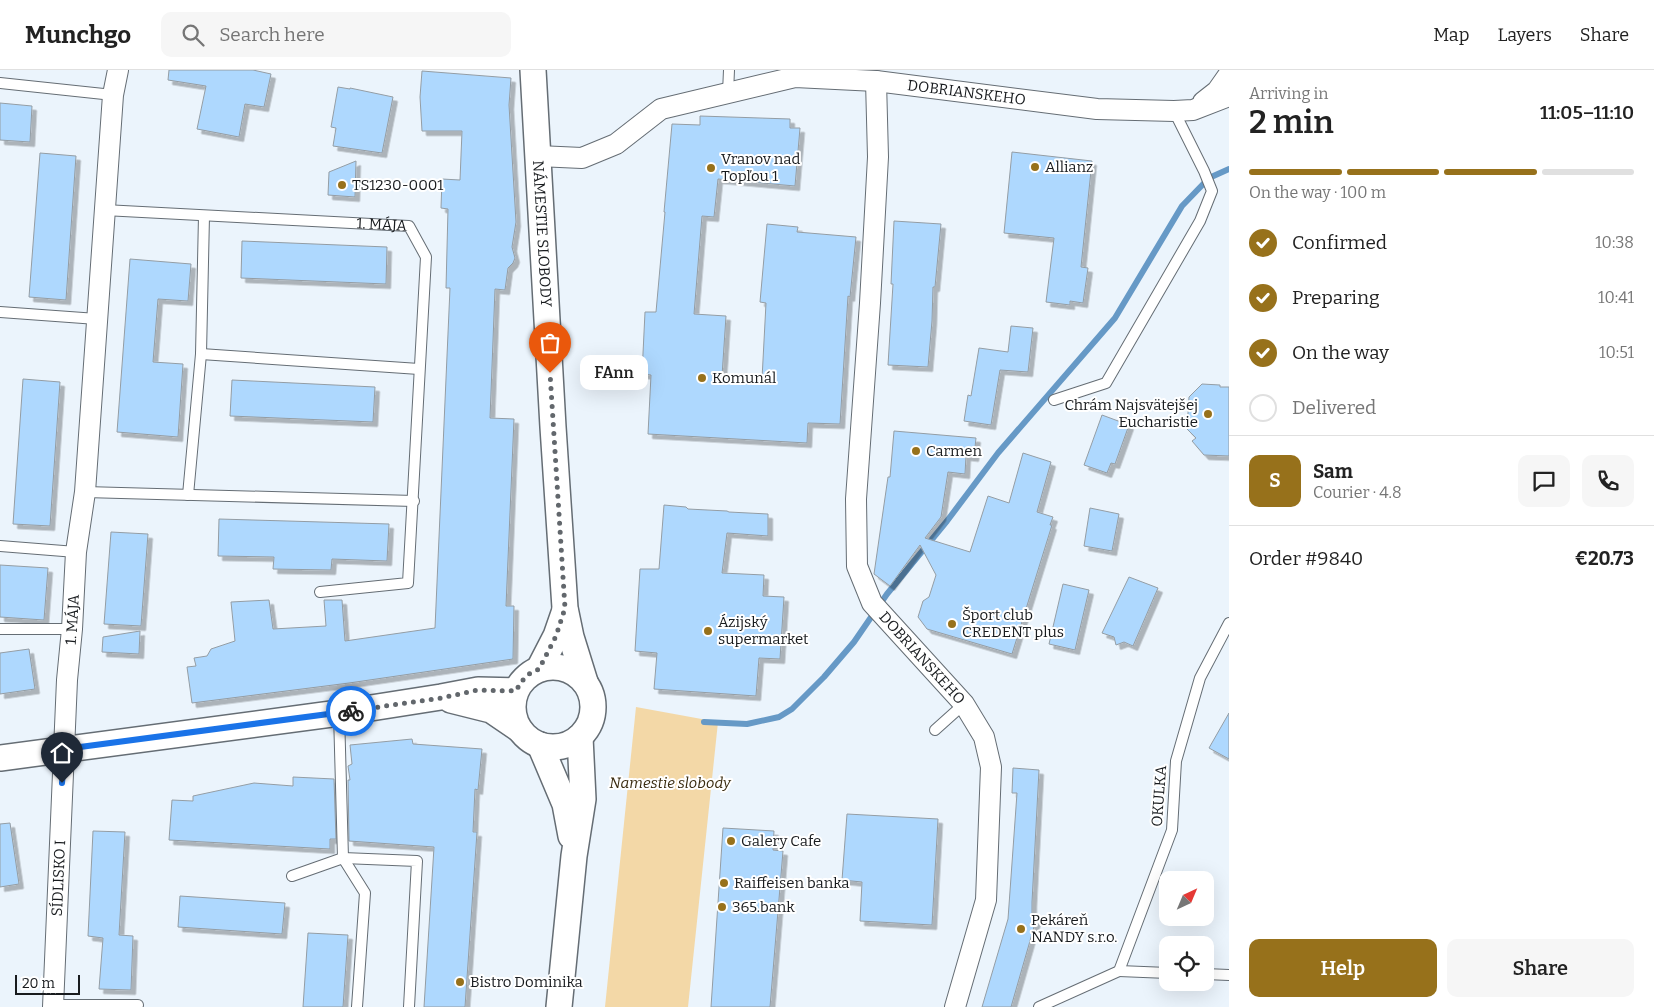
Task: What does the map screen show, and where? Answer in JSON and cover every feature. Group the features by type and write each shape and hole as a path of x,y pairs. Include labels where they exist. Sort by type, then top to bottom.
{"street":[{"name":"1. MÁJA","path":"65,749 67,680 76,552 85,492 104,210 113,95 118,70"},
{"name":"NÁMESTIE SLOBODY","path":"533,70 565,608"},
{"path":"1183,111 1217,91 1229,74"},
{"name":"DOBRIANSKEHO","path":"538,156 582,158 616,144 661,109 795,77 876,81 1096,109 1183,111 1229,96"},
{"name":"DOBRIANSKEHO","path":"876,81 878,157 856,499 857,566 872,603 964,704 984,737 991,766 986,900 955,1007"},
{"path":"539,669 556,636 565,608"},
{"path":"441,698 491,710 519,729 529,739 540,745 561,746 571,743 580,737 588,727 592,716 593,704 591,692 585,682 570,637 565,608"},
{"path":"519,729 514,717 513,704 516,691 529,674 552,666 576,673 585,682"},
{"path":"0,758 441,698 478,690 516,691"},
{"path":"558,1007 574,856 583,799 580,737"},
{"path":"540,745 566,804 574,856"},
{"name":"SÍDLISKO I","path":"53,1006 60,818 65,749"}],"lane":[{"path":"728,93 729,70"},
{"path":"0,83 113,95"},
{"path":"1054,400 1106,383 1200,220 1212,191 1183,111"},
{"name":"1. MÁJA","path":"104,210 409,226 426,257 414,501 408,582 320,592"},
{"path":"188,495 200,354 204,216"},
{"path":"0,312 97,319"},
{"path":"200,354 419,369"},
{"path":"85,492 414,501"},
{"path":"0,546 76,552"},
{"name":"OKULKA","path":"1118,971 1172,830 1176,761 1200,678 1229,623"},
{"path":"0,629 72,630"},
{"path":"935,730 964,704"},
{"path":"339,712 343,858 365,893 357,1007"},
{"path":"292,876 343,858 417,861 409,1007"},
{"path":"1039,1007 1118,971 1159,973"},
{"path":"1214,974 1229,975"},
{"path":"53,1006 138,1005"}],"green space":[{"name":"Namestie slobody","path":"636,707 718,722 688,1007 605,1007"}],"building":[{"path":"169,70 253,70 271,74 264,107 245,104 239,137 197,129 206,86 168,80"},
{"path":"422,71 511,78 509,105 516,222 512,247 515,258 508,268 505,290 495,289 490,418 514,419 506,606 514,606 513,659 349,683 192,703 187,667 196,666 194,658 207,656 211,649 235,641 231,602 269,600 273,629 326,626 324,600 342,600 345,641 435,628 450,288 446,288 448,209 441,208 442,179 460,180 462,131 422,131 420,97"},
{"path":"338,87 393,97 382,153 333,146 336,128 331,127"},
{"path":"0,103 32,106 30,142 0,140"},
{"path":"700,116 790,119 790,128 800,128 795,186 718,179 714,217 702,216 694,314 726,316 722,376 762,379 766,303 760,302 767,224 798,227 797,232 856,237 850,297 848,296 840,424 808,423 807,443 648,434 651,375 642,374 645,312 656,312 672,124 700,125"},
{"path":"1012,152 1092,161 1081,267 1088,268 1083,303 1070,301 1070,305 1046,302 1054,238 1004,233"},
{"path":"40,153 76,156 66,300 29,297"},
{"name":"TS1230-0001","path":"356,161 355,197 328,195 329,172"},
{"path":"894,221 941,224 935,287 933,287 928,367 888,365 893,284 891,284"},
{"path":"242,241 387,247 386,284 241,278"},
{"path":"130,259 191,264 188,301 158,299 153,362 183,364 178,437 117,432"},
{"path":"1011,326 1033,328 1028,372 1000,370 991,425 964,421 968,395 971,396 979,348 1008,352"},
{"path":"23,379 60,382 50,526 13,524"},
{"path":"232,380 375,387 373,422 230,416"},
{"name":"Chrám Najsvätejšej Eucharistie","path":"1202,384 1229,387 1229,456 1204,455 1192,441 1196,438 1187,429 1189,397"},
{"path":"1102,415 1129,425 1115,464 1111,463 1107,473 1084,465"},
{"path":"894,431 976,438 974,457 966,456 965,474 948,472 941,517 925,538 970,552 988,496 1009,503 1023,453 1051,462 1037,512 1053,517 1050,525 1052,525 1012,654 927,629 918,617 923,601 929,597 936,575 920,545 890,586 874,574 888,477 890,477"},
{"name":"Ázijský supermarket","path":"664,505 686,507 688,509 768,514 768,536 727,533 722,573 764,575 763,596 784,597 780,659 759,658 756,696 654,689 657,653 635,651 640,569 659,569"},
{"path":"1090,508 1119,514 1112,551 1084,546"},
{"path":"219,519 389,524 387,561 332,559 331,570 273,569 274,557 218,556"},
{"path":"111,532 148,534 141,626 104,624"},
{"path":"0,565 48,568 44,620 0,617"},
{"path":"1129,577 1158,588 1133,646 1124,642 1116,645 1114,637 1102,633"},
{"path":"1063,584 1089,590 1075,650 1049,644"},
{"path":"140,631 139,654 102,652 103,637"},
{"path":"29,649 35,689 0,694 0,653"},
{"path":"1229,713 1229,759 1209,748"},
{"path":"412,739 413,744 482,749 478,790 475,789 473,832 477,832 465,1007 424,1007 434,847 349,841 348,780 350,780 348,766 352,764 350,745"},
{"path":"1013,768 1039,770 1032,902 1032,919 1036,920 1011,1007 982,1007 1008,919 1017,793 1012,793"},
{"path":"293,777 334,779 336,839 330,839 330,849 169,840 172,800 193,801 193,796 254,783 293,786"},
{"path":"847,814 938,819 932,925 860,921 862,882 842,880"},
{"path":"10,823 19,884 0,887 0,824"},
{"path":"723,828 774,831 773,850 783,851 770,1007 711,1007"},
{"path":"93,831 125,832 119,935 133,936 131,990 99,989 103,938 88,936"},
{"path":"180,896 285,903 282,934 178,927"},
{"path":"308,933 348,935 343,1007 303,1007"}],"waterway":[{"path":"704,722 747,724 779,717 792,709 824,677 854,642 887,594 947,521 998,453 1115,318 1182,206 1209,178 1229,169"}],"way so far":[{"path":"351,711 441,698 478,690 516,691 529,674 539,669 556,636 565,608 550,373"}],"place":[{"name":"Allianz","path":"1035,167"},
{"name":"Vranov nad Topľou 1","path":"711,168"},
{"name":"TS1230-0001","path":"342,185"},
{"name":"FAnn","path":"550,373"},
{"name":"Komunál","path":"702,378"},
{"name":"Chrám Najsvätejšej Eucharistie","path":"1208,414"},
{"name":"Carmen","path":"916,451"},
{"name":"Šport club CREDENT plus","path":"952,624"},
{"name":"Ázijský supermarket","path":"708,631"},
{"name":"Galery Cafe","path":"731,841"},
{"name":"Raiffeisen banka","path":"724,883"},
{"name":"365.bank","path":"722,907"},
{"name":"Pekáreň NANDY s.r.o.","path":"1021,929"},
{"name":"Bistro Dominika","path":"460,982"}],"route":[{"path":"62,783 65,749 351,711"}]}
